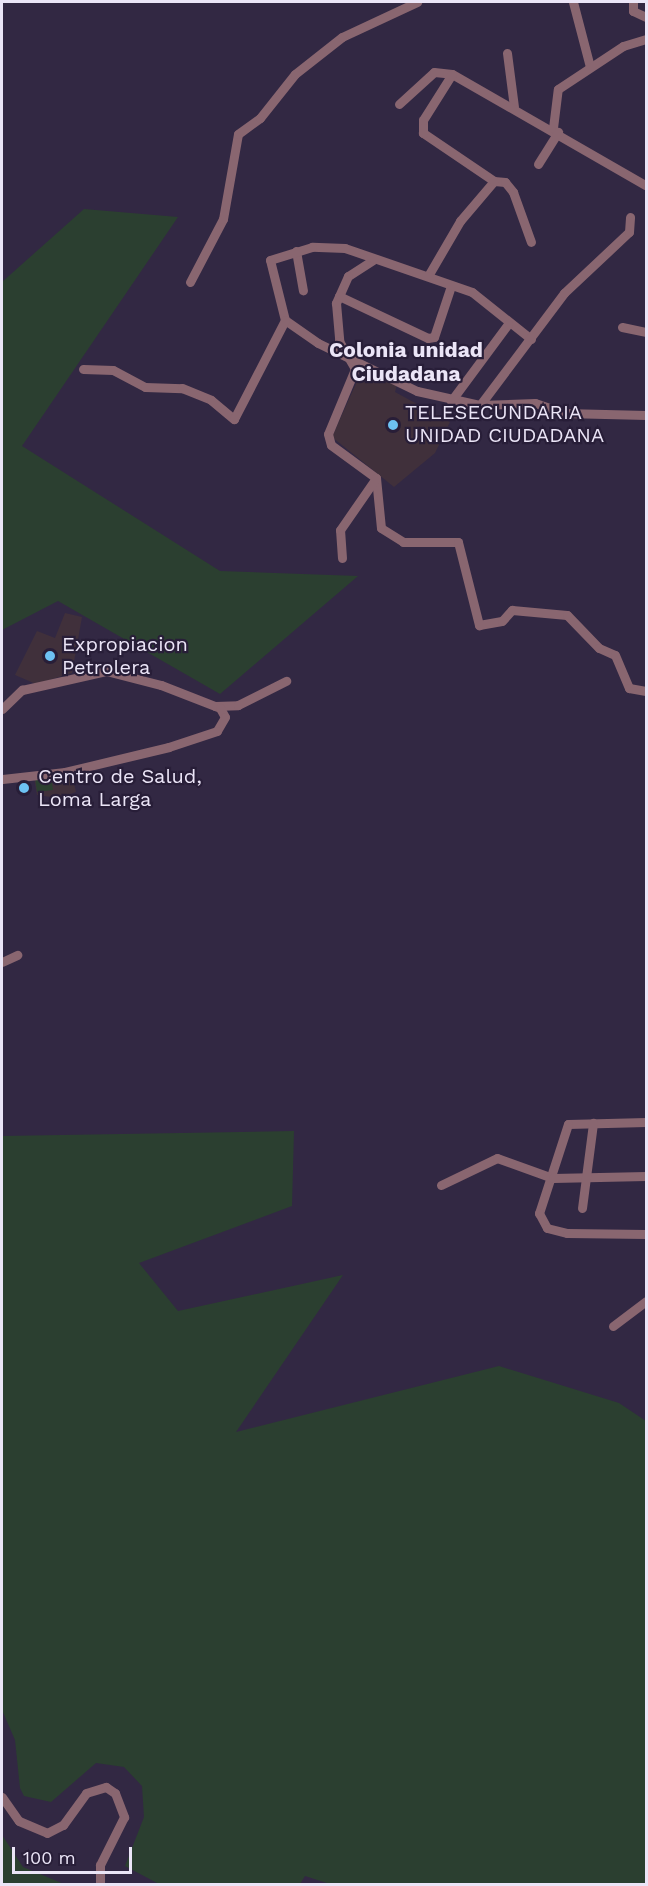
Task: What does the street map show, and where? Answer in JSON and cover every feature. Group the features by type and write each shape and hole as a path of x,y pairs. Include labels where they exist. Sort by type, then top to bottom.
{"street":[{"path":"190,282 223,219 238,134 260,118 295,74 342,37 417,2"},
{"path":"573,2 590,67"},
{"path":"633,2 633,11 646,17"},
{"path":"538,164 556,130 558,89 590,67 646,39"},
{"path":"507,53 514,107"},
{"path":"399,104 434,72 452,74 556,130 645,185"},
{"path":"452,74 423,120 423,133 494,181 506,182 513,192 531,242"},
{"path":"428,276 460,221 494,181"},
{"path":"480,405 564,293 629,232 630,217"},
{"path":"83,369 113,370 145,387 182,388 212,400 234,419 285,320 270,260 328,243 472,292 508,324 531,339"},
{"path":"296,251 303,290"},
{"path":"373,260 348,276 339,296 335,327 353,360 355,369 328,435 331,445 376,478 383,531 403,542 453,541 462,547 479,625 502,621 512,610 567,615 599,648 615,655 629,688 646,691"},
{"path":"339,296 428,338 434,337 451,286"},
{"path":"285,320 353,360 451,401 480,405 535,403 564,413 646,415"},
{"path":"451,401 508,324"},
{"path":"622,327 646,332"},
{"path":"342,558 340,530 376,478"},
{"path":"2,709 22,690 106,671 220,708 224,724 169,747 64,772 2,779"},
{"path":"213,706 238,705 286,681"},
{"path":"2,962 17,955"},
{"path":"646,1122 568,1124 541,1222 588,1235 646,1234"},
{"path":"582,1208 593,1123"},
{"path":"441,1185 497,1158 553,1178 646,1176"},
{"path":"613,1326 646,1301"},
{"path":"2,1797 19,1821 47,1833 63,1825 86,1793 106,1787 115,1793 124,1816 100,1865 100,1884"}],"shaded area":[{"name":"TELESECUNDARIA UNIDAD CIUDADANA","path":"363,368 397,384 395,392 450,422 435,453 394,487 332,437"},
{"name":"Expropiacion Petrolera","path":"65,613 82,617 72,673 36,684 15,675 37,631 55,638"},
{"path":"72,774 76,792 58,798 37,795 34,777"}],"green space":[{"path":"84,209 178,217 22,446 220,571 358,576 220,694 58,601 2,630 2,282"},
{"path":"51,776 53,790 37,792 35,778"},
{"path":"294,1131 292,1206 139,1263 178,1311 343,1275 236,1432 499,1366 619,1403 646,1421 646,1884 330,1884 305,1876 300,1884 159,1884 125,1866 144,1817 142,1786 124,1767 96,1763 51,1802 24,1796 20,1788 15,1740 2,1710 2,1136"},
{"path":"2,1835 23,1867 64,1884 2,1884"}],"place":[{"name":"TELESECUNDARIA UNIDAD CIUDADANA","path":"393,425"},
{"name":"Expropiacion Petrolera","path":"50,656"},
{"name":"Centro de Salud, Loma Larga","path":"24,788"}],"district":[{"name":"Colonia unidad Ciudadana","path":"406,362"}]}
